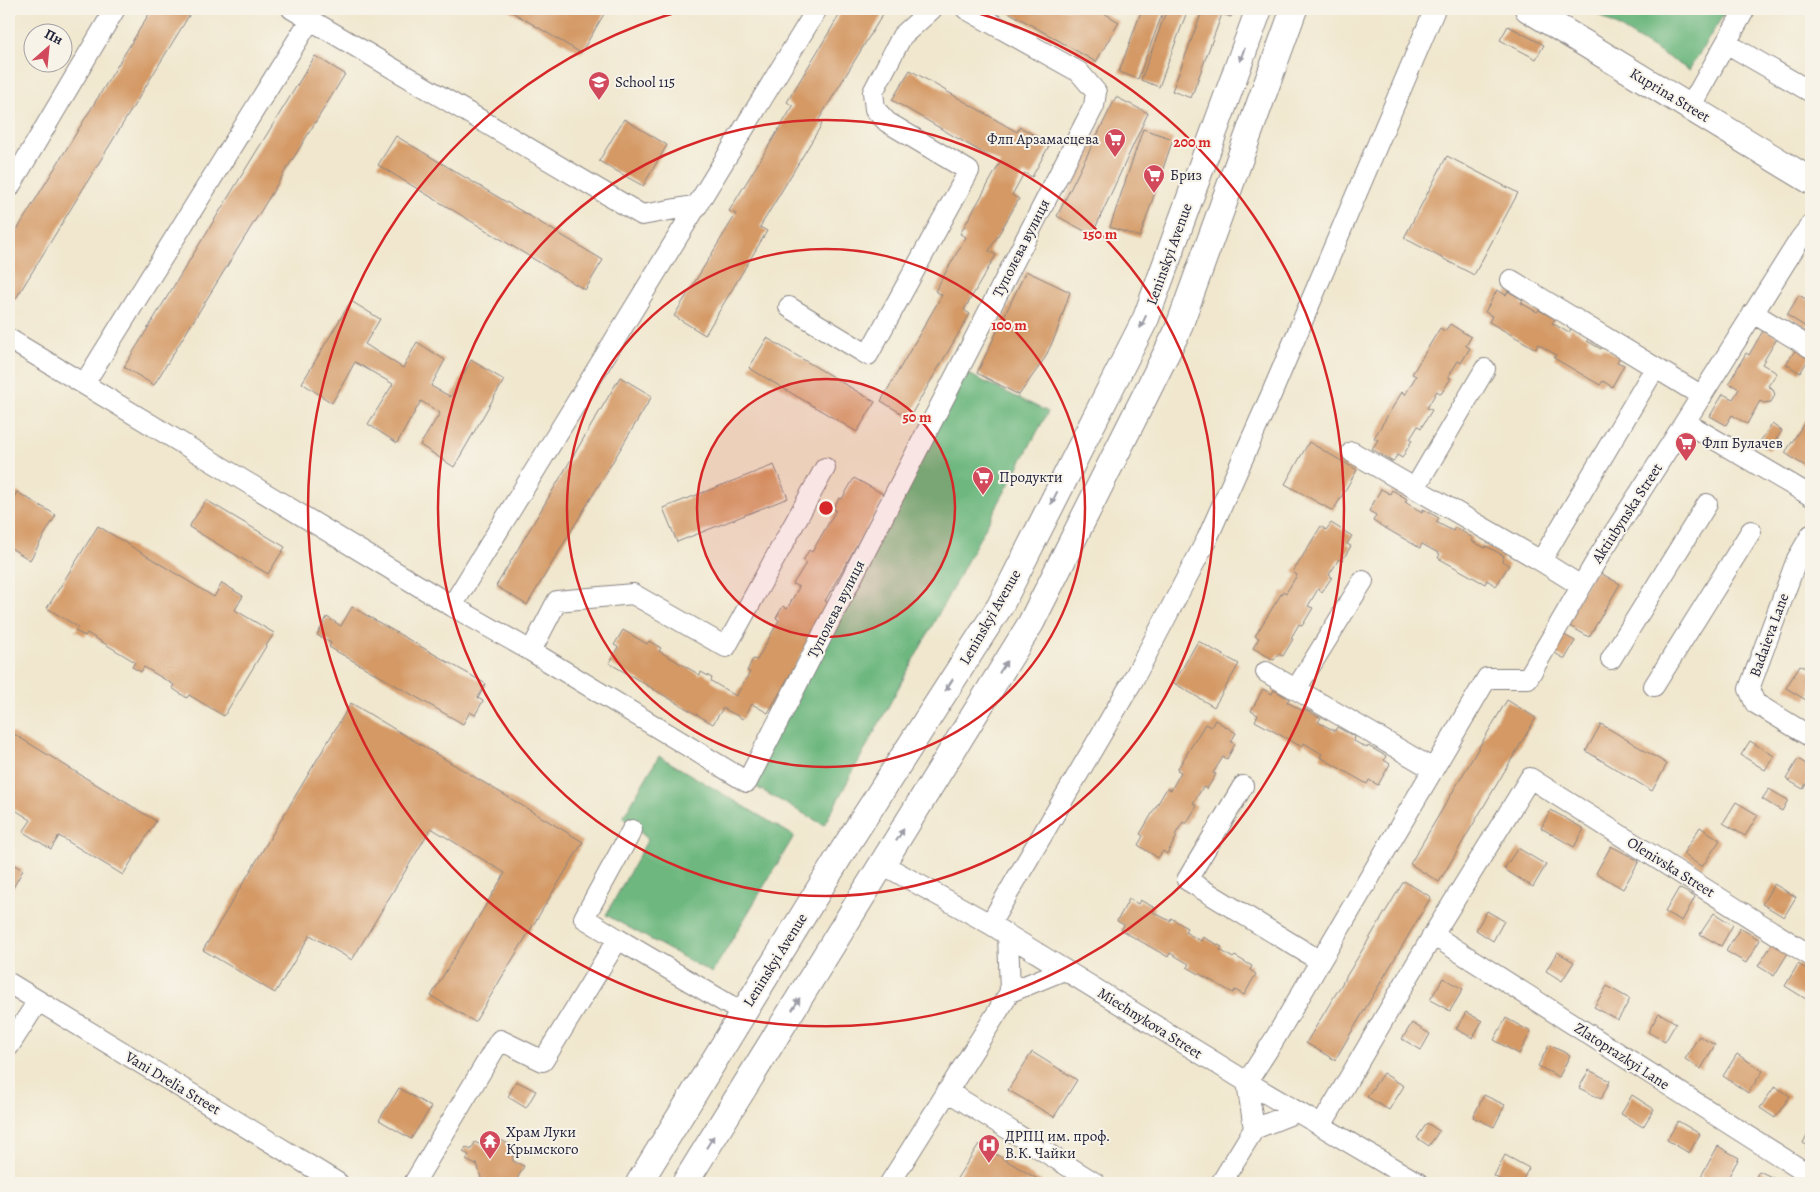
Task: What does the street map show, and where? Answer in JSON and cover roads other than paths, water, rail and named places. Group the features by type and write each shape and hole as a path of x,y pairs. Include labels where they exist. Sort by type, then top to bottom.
{"main road":[{"name":"Leninskyi Avenue","path":"639,1183 842,852 1004,597 1146,318 1259,9"},
{"path":"685,1183 1030,624 1177,332 1294,9"},
{"name":"Kuprina Street","path":"1528,9 1811,182"}],"street":[{"path":"9,188 115,9"},
{"path":"292,9 642,215 698,205"},
{"path":"452,606 818,9"},
{"path":"789,308 868,355 969,171 887,122 875,110 873,92 902,36 932,9"},
{"name":"Туполєва вулиця","path":"532,651 747,782 1094,106 1096,92 1079,72 966,9"},
{"path":"990,924 1132,682 1207,539 1272,395 1435,9"},
{"path":"1690,107 1745,9"},
{"path":"84,384 310,20"},
{"path":"1726,43 1811,92"},
{"name":"Aktiubynska Street","path":"1433,769 1487,678 1528,678 1581,586 1800,239 1811,225"},
{"path":"1512,280 1702,396"},
{"path":"1753,313 1811,348"},
{"path":"9,339 452,606 532,651 556,601 632,594 726,647 825,468"},
{"path":"1541,561 1656,368"},
{"path":"1414,488 1485,369"},
{"path":"1685,422 1811,496"},
{"path":"1352,452 1581,586"},
{"path":"1611,659 1707,504"},
{"path":"1654,686 1751,531"},
{"name":"Badaieva Lane","path":"1811,535 1797,559 1749,689 1755,703 1811,737"},
{"path":"1296,690 1363,581"},
{"path":"1254,1129 1247,1082 1274,1040 1433,769 1266,672"},
{"name":"Olenivska Street","path":"1433,935 1530,778 1811,956"},
{"path":"1243,786 1187,880 1320,961"},
{"path":"632,830 584,918 743,1012"},
{"name":"Miechnykova Street","path":"882,864 990,924 1247,1082 1418,1183"},
{"path":"890,1183 1010,992 1008,935"},
{"path":"1321,1126 1433,935"},
{"name":"Zlatoprazkyi Lane","path":"1433,935 1811,1176"},
{"path":"414,1183 500,1040 543,1062 618,939"},
{"path":"1010,992 1064,970"},
{"name":"Vani Drelia Street","path":"9,983 338,1183"},
{"path":"9,1046 38,1001"},
{"path":"948,1091 1095,1183"},
{"path":"1220,1183 1254,1129 1297,1112"}],"place":[{"name":"School 115","path":"599,101"},
{"name":"Флп Арзамасцева","path":"1115,158"},
{"name":"Бриз","path":"1154,194"},
{"name":"Флп Булачев","path":"1686,462"},
{"name":"Продукти","path":"983,496"},
{"name":"Храм Луки Крымского","path":"490,1160"},
{"name":"ДРПЦ им. проф. В.К. Чайки","path":"989,1164"}]}
